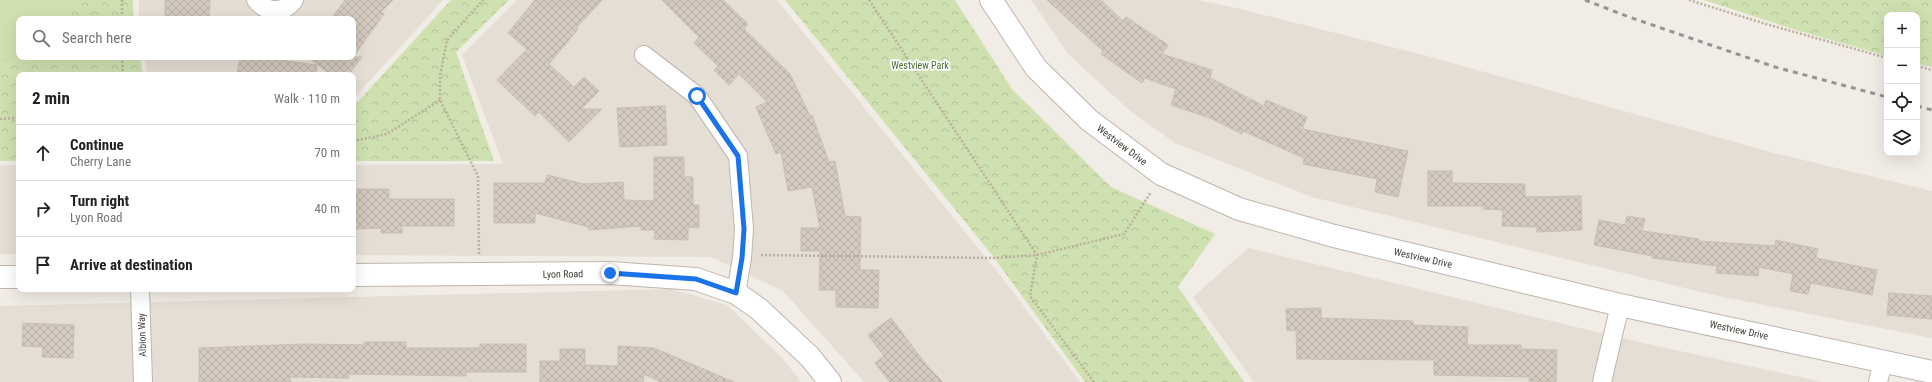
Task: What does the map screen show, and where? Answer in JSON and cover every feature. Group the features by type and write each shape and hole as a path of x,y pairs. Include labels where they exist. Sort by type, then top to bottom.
{"street":[{"path":"256,0 262,7 277,10 285,8 294,0"},
{"name":"Westview Drive","path":"991,0 1036,68 1090,120 1161,174 1239,210 1334,236 1620,305 1880,372 1932,372"},
{"path":"644,55 697,96 738,156 744,229 742,258 736,293"},
{"name":"Lyon Road","path":"356,275 610,273 696,279 736,293 759,309 804,352 830,382"},
{"path":"0,277 16,277"},
{"name":"Albion Way","path":"140,292 143,382"},
{"path":"1602,382 1620,305"}],"path":[{"path":"122,0 122,16"},
{"path":"479,256 478,176 440,100 440,76 447,40 483,0"},
{"path":"869,0 1037,255 1030,296 1094,382"},
{"path":"1689,0 1766,24 1884,57"},
{"path":"122,60 123,72"},
{"path":"1920,67 1932,70"},
{"path":"356,140 387,134 440,100"},
{"path":"0,119 16,118"},
{"path":"757,255 993,258 1037,255 1124,234 1151,192"}],"shaded area":[{"path":"139,0 443,0 356,96 356,72 147,72 145,60 356,60 356,16 139,16"},
{"path":"517,0 777,0 1004,280 1080,382 864,382 783,291 711,257 356,255 356,165 503,164 462,55"},
{"path":"1031,0 1196,0 1232,7 1427,56 1774,153 1932,191 1932,338 1718,296 1312,197 1175,143 1129,110 1068,54"},
{"path":"0,165 16,165 16,254 0,254"},
{"path":"1248,248 1643,343 1823,382 1254,382 1193,297"},
{"path":"671,289 727,305 784,360 801,382 0,382 0,306"}],"green space":[{"path":"0,0 133,0 133,16 16,16 16,60 140,60 142,72 16,72 16,161 0,161"},
{"path":"0,0 70,0 70,16 16,16 16,59 0,59"},
{"path":"451,0 509,0 456,52 494,161 356,161 356,104"},
{"name":"Westview Park","path":"785,0 955,0 1012,89 1111,187 1215,234 1178,287 1244,382 1085,382 992,255"},
{"path":"1704,0 1932,0 1932,67 1920,65 1920,12 1884,12 1884,55 1796,30"}],"building":[{"path":"165,0 210,0 209,16 165,16"},
{"path":"345,0 393,0 381,12 384,14 356,53 356,16 333,16"},
{"path":"535,0 602,0 576,28 578,29 549,64 574,87 584,77 599,91 581,109 602,109 569,142 539,112 535,116 497,80 527,49 508,33"},
{"path":"662,0 723,0 748,24 744,29 790,74 810,116 812,115 829,162 835,161 845,216 861,217 860,270 879,270 878,308 836,307 836,290 819,290 820,251 801,251 801,228 820,228 812,187 788,191 781,152 776,154 756,107 767,102 739,74 729,85 714,70 718,66 694,43 699,37"},
{"path":"1047,0 1101,0 1123,21 1126,17 1168,45 1162,54 1212,70 1210,78 1264,106 1266,100 1307,117 1302,129 1408,151 1398,197 1375,192 1377,179 1303,164 1304,158 1243,131 1242,134 1210,118 1171,105 1176,89 1145,78 1142,83 1101,54 1103,51"},
{"path":"356,57 362,57 350,72 327,72 312,60 356,60"},
{"path":"240,60 279,60 317,65 316,72 238,72"},
{"path":"665,106 667,145 620,147 617,108"},
{"path":"654,157 684,157 684,177 693,177 693,205 699,205 699,228 688,227 688,240 654,239 655,230 641,230 641,226 589,230 588,227 535,213 535,223 494,223 494,183 545,183 547,175 584,184 623,182 624,200 654,201"},
{"path":"1428,171 1452,171 1452,183 1525,184 1525,197 1581,196 1582,230 1537,232 1537,227 1502,226 1503,210 1483,209 1483,206 1428,206"},
{"path":"356,189 389,189 389,199 454,199 454,226 402,226 402,233 381,233 381,228 356,229"},
{"path":"1627,216 1645,219 1642,231 1699,239 1699,241 1775,246 1776,240 1818,249 1816,258 1877,270 1872,295 1811,283 1808,294 1790,291 1793,274 1759,267 1758,276 1716,273 1717,266 1652,258 1653,256 1594,245 1599,220 1625,225"},
{"path":"1889,293 1932,296 1932,319 1887,315"},
{"path":"1321,308 1321,318 1413,321 1413,325 1468,327 1467,345 1521,345 1521,349 1557,350 1556,382 1529,381 1529,377 1434,375 1434,360 1297,359 1296,330 1287,331 1286,309"},
{"path":"891,318 928,367 943,382 890,382 875,363 884,356 868,335"},
{"path":"23,323 74,325 73,358 42,357 43,347 22,346"},
{"path":"364,342 406,342 406,348 480,348 480,344 526,344 526,372 466,372 466,376 349,374 349,378 290,377 291,382 199,382 199,348 306,344 364,345"},
{"path":"618,346 654,348 734,382 661,382 644,374 643,382 540,382 540,361 560,361 560,349 585,349 585,365 618,366"}],"railway":[{"path":"1585,0 1629,17 1775,67 1884,96"},
{"path":"1920,107 1932,110"}],"route":[{"path":"610,273 696,279 736,293 742,258 744,229 738,156 697,96"}]}
